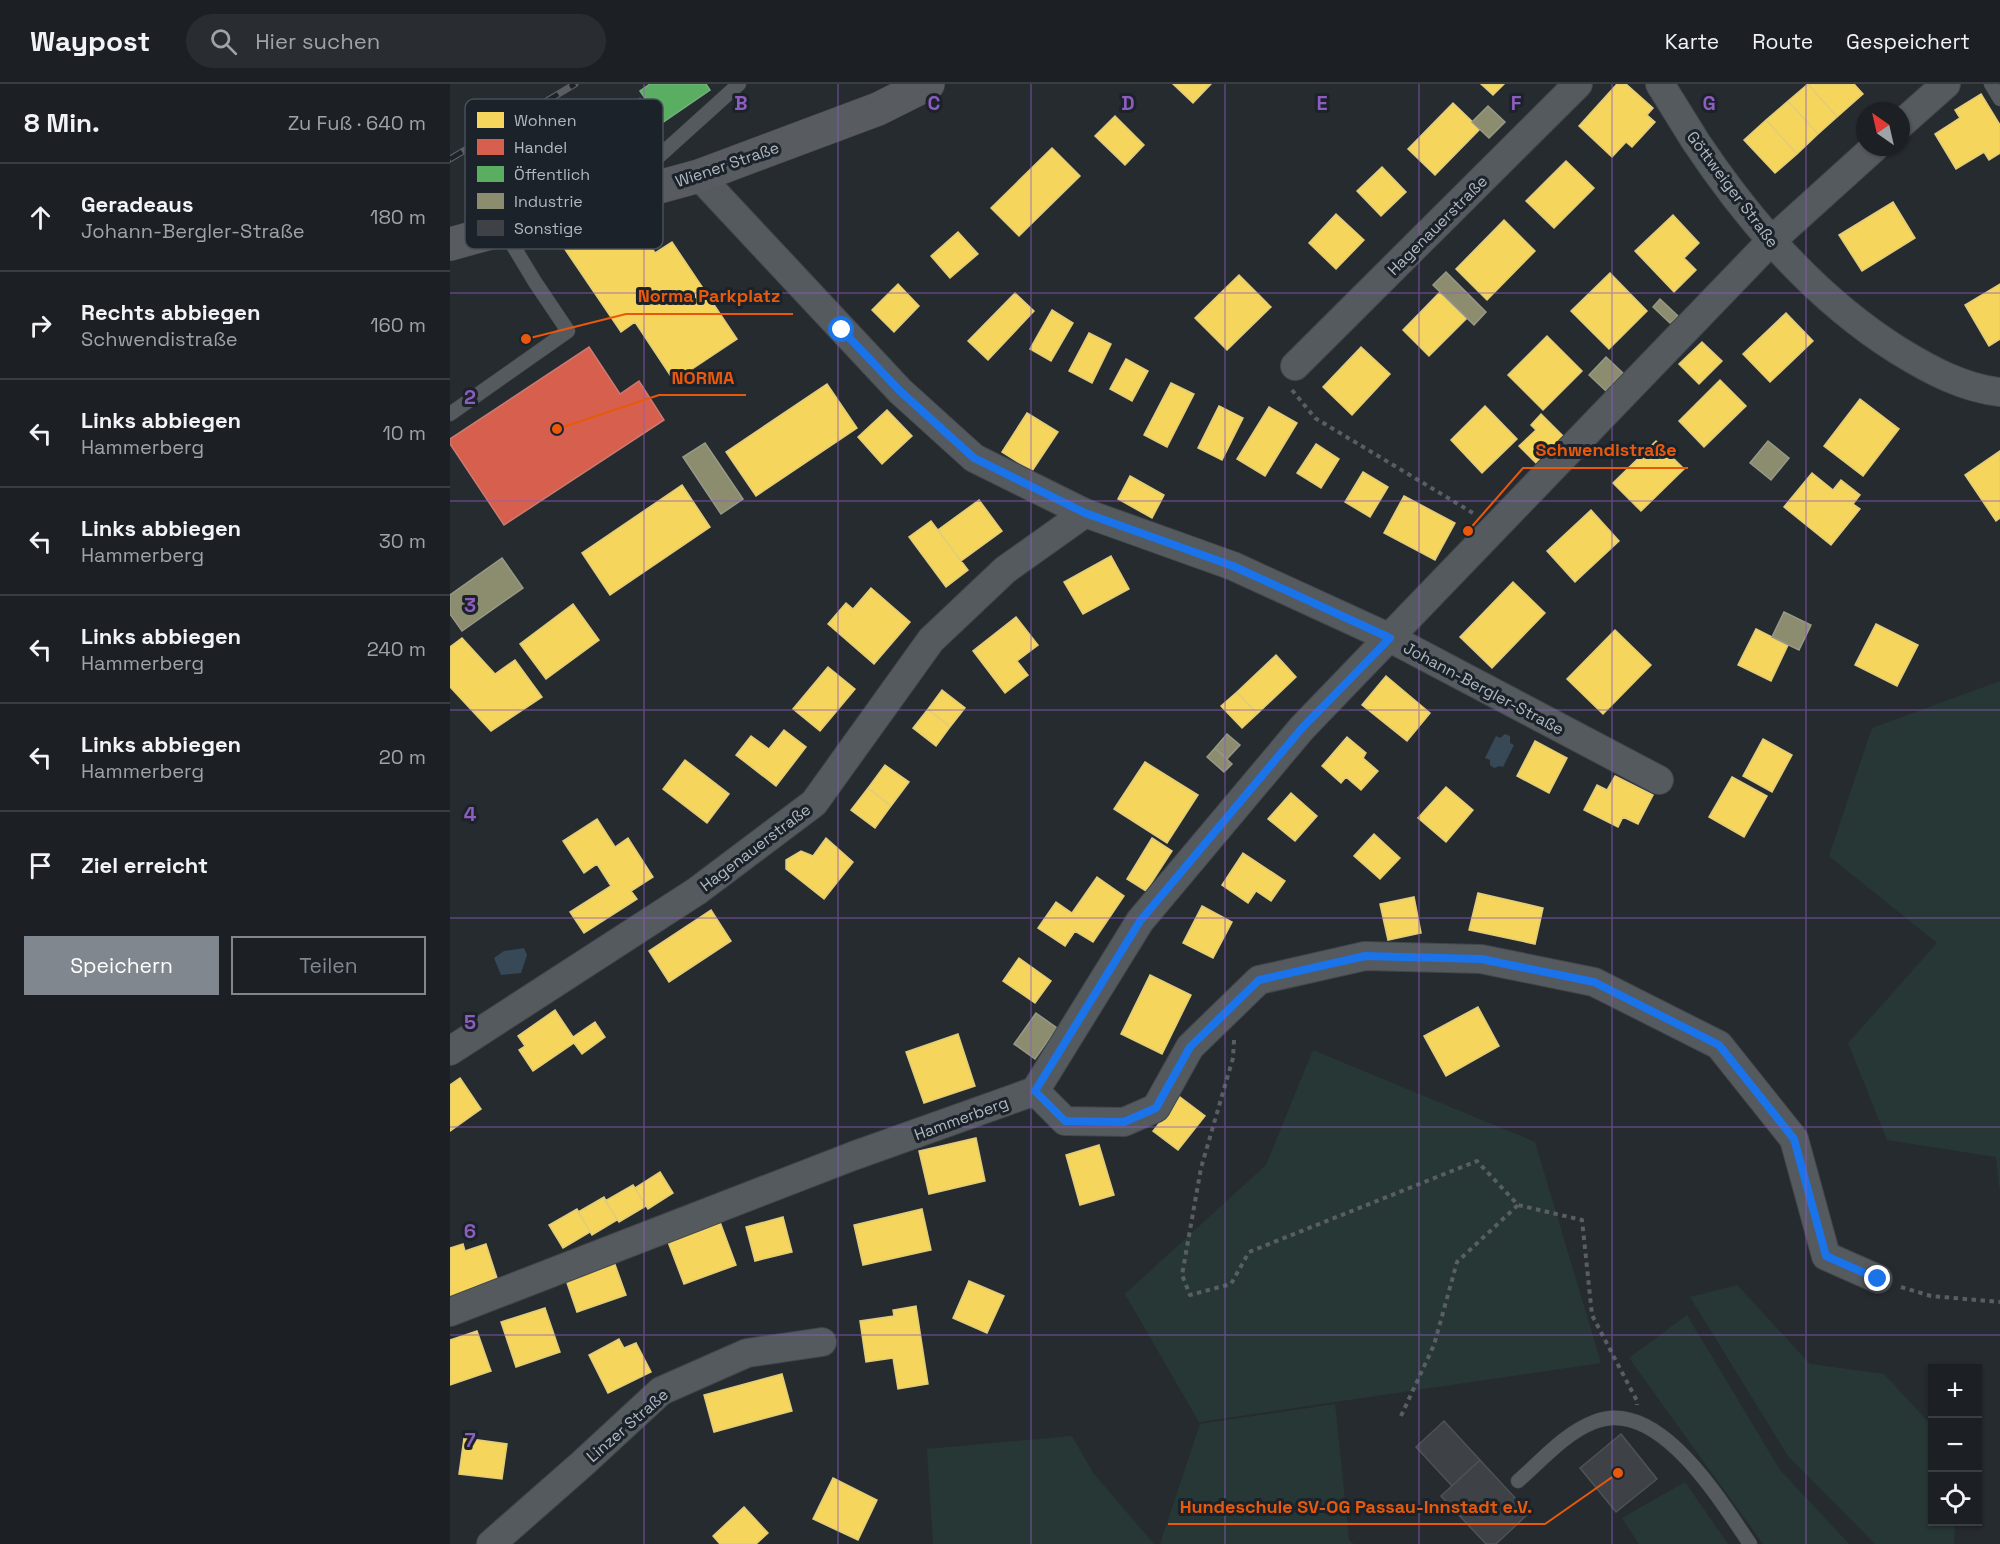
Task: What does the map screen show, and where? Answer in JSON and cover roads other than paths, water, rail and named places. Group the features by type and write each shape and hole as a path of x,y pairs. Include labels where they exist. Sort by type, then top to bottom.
{"main road":[{"name":"Wiener Straße","path":"663,186 699,176 878,109 928,84"},
{"name":"Wiener Straße","path":"450,244 465,240"}],"street":[{"name":"Hagenauerstraße","path":"1295,366 1578,84"},
{"name":"Göttweiger Straße","path":"1660,84 1697,143 1771,242 1854,320 1927,368 1958,382 2000,392"},
{"path":"1910,115 1946,84"},
{"path":"1865,156 1771,242 1302,728 1140,921 1035,1091 1065,1121 1124,1122 1156,1108 1190,1047 1259,980 1365,956 1481,959 1594,982 1719,1045 1794,1139 1826,1256 1878,1279"},
{"name":"Johann-Bergler-Straße","path":"699,176 900,391 974,458 1085,513 1233,566 1390,638 1659,780"},
{"name":"Hagenauerstraße","path":"450,1051 697,891 814,803 931,640 1005,570 1085,513"},
{"name":"Hammerberg","path":"450,1312 853,1156 1035,1091"},
{"name":"Linzer Straße","path":"491,1544 661,1391 747,1353 822,1342"}],"lane":[{"path":"663,152 739,84"},
{"path":"1991,84 2000,99"},
{"path":"450,414 568,331 515,249"},
{"path":"1518,1481 1569,1436 1595,1421 1614,1418 1636,1420 1656,1431 1677,1448 1725,1507 1750,1544"}],"water":[{"path":"1505,734 1510,736 1510,743 1514,745 1503,767 1494,768 1490,765 1490,760 1485,758 1496,736 1500,738"},
{"path":"524,948 527,955 521,973 501,975 494,958 504,951"}],"railway":[{"path":"550,99 575,84"},
{"path":"450,159 465,150"}],"place":[{"name":"Norma Parkplatz","path":"526,339"},
{"name":"NORMA","path":"557,429"},
{"name":"Schwendistraße","path":"1468,531"},
{"name":"Hundeschule SV-OG Passau-Innstadt e.V.","path":"1618,1473"}]}
